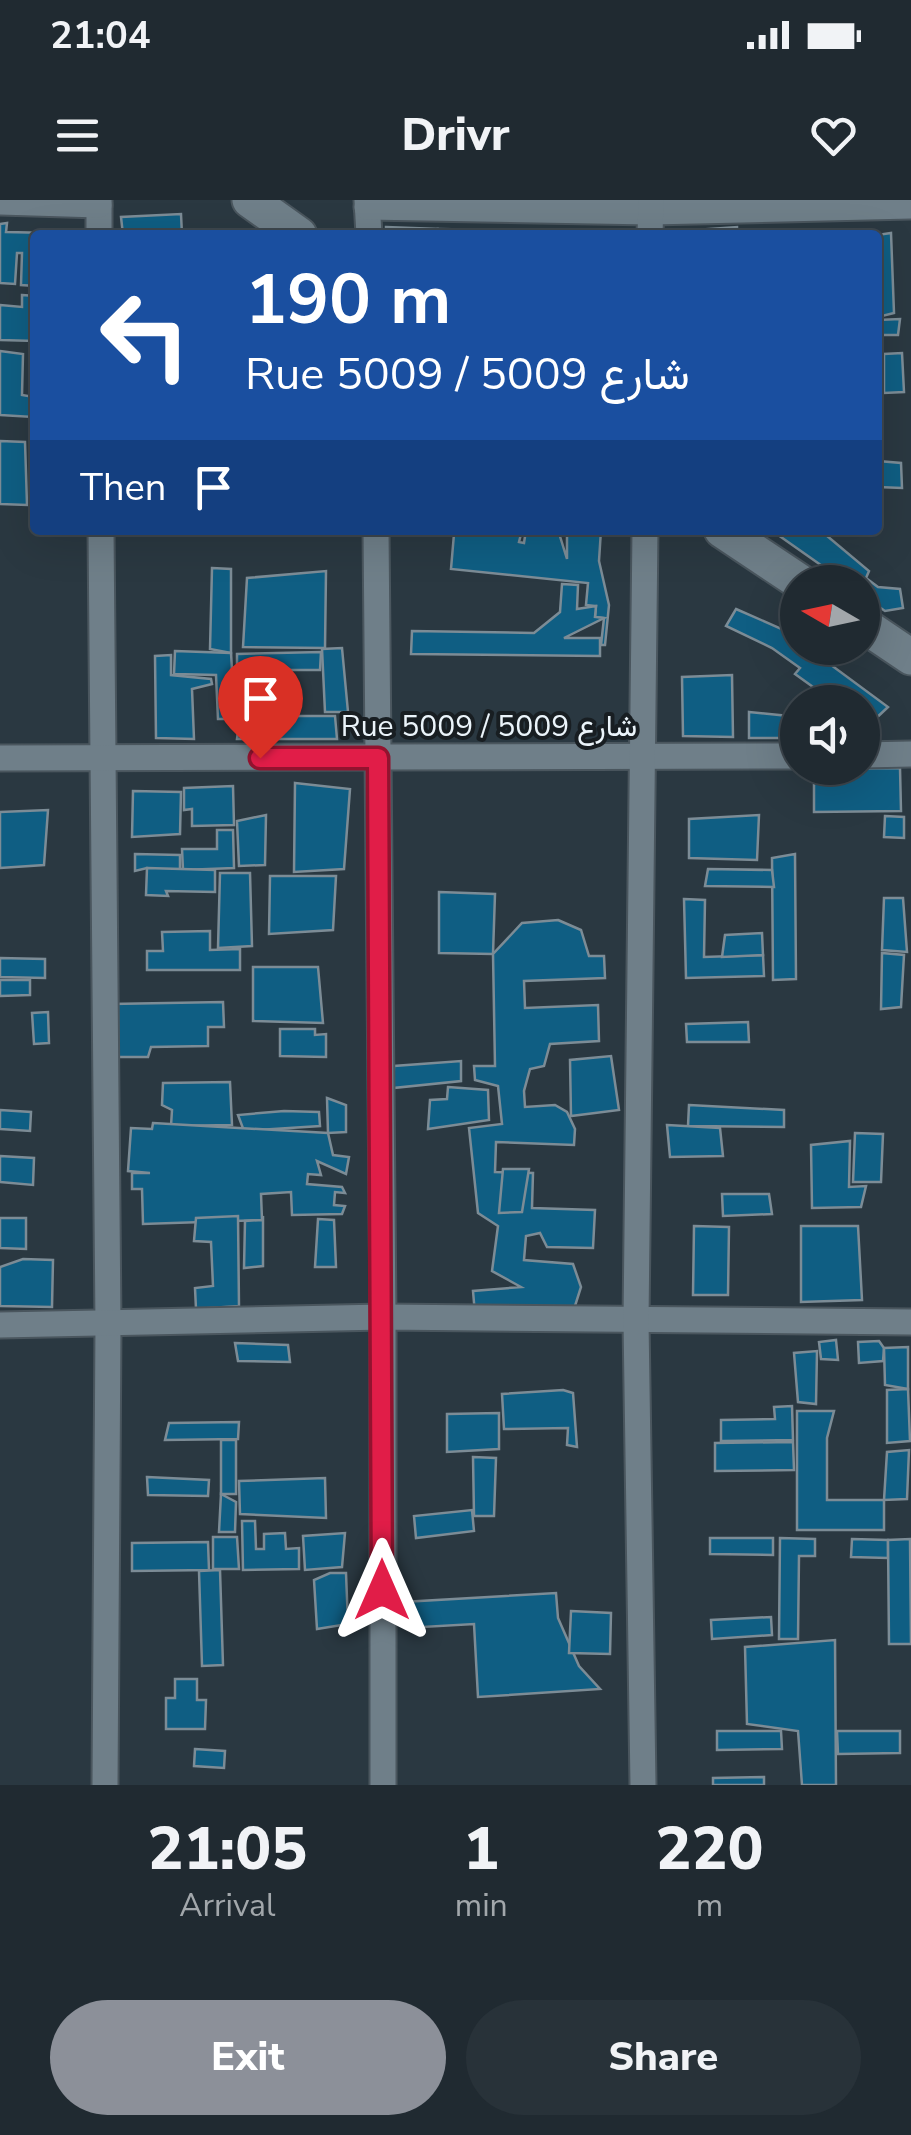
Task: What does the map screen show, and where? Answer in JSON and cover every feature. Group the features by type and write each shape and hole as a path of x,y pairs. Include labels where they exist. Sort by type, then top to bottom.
{"street":[{"path":"250,200 292,230"},
{"path":"0,202 99,202 99,230"},
{"path":"369,230 367,204 651,216 911,206"},
{"path":"101,535 108,1325 105,1785"},
{"path":"376,535 382,1785"},
{"path":"643,1785 636,1321 645,535"},
{"path":"730,535 780,569"},
{"path":"880,636 911,657"},
{"path":"880,755 911,754"},
{"name":"Rue 5009 / شارع 5009","path":"0,758 780,756"},
{"path":"0,1325 382,1318 911,1322"}],"building":[{"path":"181,214 182,230 122,230 121,217"},
{"path":"7,223 6,232 30,233 30,286 21,285 22,253 17,253 15,284 0,283 0,224"},
{"path":"386,227 438,230 386,230"},
{"path":"737,227 737,230 695,230"},
{"path":"891,233 894,313 882,316 882,234"},
{"path":"22,295 30,296 30,341 0,340 0,305 22,307"},
{"path":"900,319 898,335 882,335 882,320"},
{"path":"0,351 23,354 22,395 30,396 30,417 0,415"},
{"path":"902,353 904,392 884,393 884,354"},
{"path":"0,441 25,442 27,505 0,504"},
{"path":"882,461 901,463 902,488 882,487"},
{"path":"454,535 521,535 519,542 524,543 525,535 560,535 567,559 567,535 601,535 599,561 609,605 605,645 601,645 604,618 595,617 596,606 586,605 588,583 451,569"},
{"path":"778,535 826,535 862,565 821,565"},
{"path":"212,568 231,569 231,653 210,649"},
{"path":"326,571 325,648 243,647 247,578"},
{"path":"562,584 578,585 577,609 596,606 595,617 604,618 564,638 600,638 600,656 411,654 412,631 534,633 560,612"},
{"path":"880,587 900,589 903,608 885,611 880,608"},
{"path":"736,609 780,628 780,654 772,648 726,626"},
{"path":"342,648 348,712 325,712 322,649"},
{"path":"175,651 231,653 235,719 218,719 216,675 174,674"},
{"path":"321,652 320,670 237,670 237,654"},
{"path":"171,655 171,675 211,679 212,684 192,689 194,739 156,738 155,656"},
{"path":"796,665 831,665 858,685 810,685 795,674 800,668"},
{"path":"732,675 733,737 683,736 682,677"},
{"path":"749,712 780,715 780,738 749,738"},
{"path":"240,716 335,716 337,739 237,739"},
{"path":"880,768 900,768 901,811 814,812 814,785 880,785"},
{"path":"295,783 350,789 344,869 294,872"},
{"path":"233,786 234,825 192,826 192,809 184,810 184,788"},
{"path":"133,791 181,792 180,834 132,837"},
{"path":"48,810 44,865 0,868 0,812"},
{"path":"266,815 265,865 239,866 237,821"},
{"path":"759,815 757,860 689,858 689,819"},
{"path":"885,816 904,817 904,838 884,837"},
{"path":"217,830 233,830 234,868 183,870 182,849 217,849"},
{"path":"135,854 180,855 180,872 147,868 135,871"},
{"path":"795,854 796,979 773,980 772,858"},
{"path":"147,868 215,870 215,892 166,891 168,896 146,895"},
{"path":"708,869 772,870 774,887 705,886"},
{"path":"220,873 250,873 252,946 218,948"},
{"path":"270,876 336,876 333,930 269,934"},
{"path":"439,892 495,894 493,954 439,953"},
{"path":"884,898 903,898 907,952 882,950"},
{"path":"684,899 705,900 704,957 763,955 764,976 686,978"},
{"path":"558,920 581,930 589,956 604,956 605,978 524,981 525,1008 598,1005 599,1041 550,1044 544,1066 530,1069 524,1091 525,1107 555,1105 567,1112 575,1129 574,1145 496,1142 495,1172 533,1173 532,1208 595,1210 593,1248 547,1247 540,1233 526,1236 524,1260 573,1264 581,1287 575,1306 475,1314 473,1291 521,1287 492,1271 498,1226 478,1213 469,1128 502,1124 498,1086 475,1080 474,1066 495,1066 493,954 522,923"},
{"path":"210,931 210,950 240,949 240,970 147,970 147,951 163,951 162,932"},
{"path":"762,933 763,955 722,957 725,935"},
{"path":"882,953 904,955 901,1007 881,1009"},
{"path":"0,958 45,959 45,978 0,977"},
{"path":"253,967 318,967 323,1023 253,1021"},
{"path":"0,980 30,980 30,995 0,996"},
{"path":"223,1002 224,1027 208,1027 208,1046 151,1047 148,1057 111,1057 111,1004"},
{"path":"48,1012 49,1043 34,1044 32,1013"},
{"path":"748,1022 749,1042 687,1042 686,1024"},
{"path":"280,1029 315,1029 315,1035 326,1034 326,1057 280,1056"},
{"path":"611,1056 619,1110 571,1116 570,1060"},
{"path":"461,1061 461,1081 393,1088 394,1066"},
{"path":"230,1082 232,1125 171,1126 172,1110 162,1105 163,1083"},
{"path":"448,1087 488,1090 489,1120 428,1129 430,1100 447,1099"},
{"path":"327,1098 346,1105 346,1132 328,1133"},
{"path":"689,1105 784,1110 784,1127 688,1126"},
{"path":"0,1110 31,1112 30,1131 0,1129"},
{"path":"319,1112 320,1126 244,1131 238,1115"},
{"path":"153,1123 328,1133 333,1155 349,1157 346,1174 317,1161 321,1175 308,1174 307,1184 342,1187 345,1193 335,1192 334,1205 345,1206 342,1214 292,1215 291,1192 261,1194 262,1220 143,1224 142,1189 132,1189 132,1173 150,1173 128,1171 131,1128 152,1129"},
{"path":"667,1125 720,1128 723,1156 670,1157"},
{"path":"855,1133 883,1134 881,1182 853,1182"},
{"path":"850,1141 849,1187 866,1186 861,1207 812,1208 811,1145"},
{"path":"0,1156 34,1158 33,1185 0,1182"},
{"path":"503,1169 529,1169 522,1212 499,1213"},
{"path":"722,1194 769,1194 772,1214 723,1216"},
{"path":"238,1216 239,1306 196,1309 195,1288 213,1286 211,1242 194,1241 196,1218"},
{"path":"263,1216 263,1266 244,1268 245,1221 262,1220"},
{"path":"0,1218 26,1218 26,1249 0,1248"},
{"path":"318,1219 334,1220 336,1267 315,1267"},
{"path":"694,1226 729,1227 728,1295 693,1295"},
{"path":"801,1226 858,1226 862,1300 801,1302"},
{"path":"23,1259 53,1260 52,1307 0,1306 0,1267"},
{"path":"836,1340 838,1360 821,1359 819,1342"},
{"path":"879,1341 884,1348 883,1361 859,1363 858,1342"},
{"path":"235,1343 288,1345 290,1362 238,1361"},
{"path":"908,1347 908,1389 885,1385 884,1348"},
{"path":"817,1351 816,1404 798,1402 794,1353"},
{"path":"908,1389 910,1441 887,1443 887,1390"},
{"path":"563,1390 573,1393 577,1447 567,1445 568,1428 504,1429 502,1394"},
{"path":"792,1406 793,1440 721,1441 721,1420 775,1419 774,1407"},
{"path":"797,1411 834,1411 827,1438 827,1500 884,1500 884,1530 797,1530"},
{"path":"499,1413 499,1449 447,1452 447,1414"},
{"path":"239,1422 238,1439 165,1440 169,1423"},
{"path":"221,1440 236,1440 236,1494 221,1494"},
{"path":"793,1442 794,1470 715,1471 715,1443"},
{"path":"909,1450 907,1499 884,1500 887,1452"},
{"path":"473,1457 496,1458 494,1516 474,1516"},
{"path":"147,1477 209,1480 208,1496 148,1495"},
{"path":"325,1478 326,1518 240,1514 239,1481"},
{"path":"221,1494 236,1502 235,1532 219,1532"},
{"path":"472,1510 474,1531 416,1538 414,1516"},
{"path":"242,1521 255,1521 256,1549 264,1549 264,1534 285,1533 286,1549 299,1548 299,1569 243,1570"},
{"path":"345,1533 342,1567 305,1570 303,1536"},
{"path":"213,1537 237,1537 239,1569 213,1569"},
{"path":"710,1538 773,1538 773,1555 710,1554"},
{"path":"780,1538 815,1539 815,1556 799,1556 798,1639 779,1639"},
{"path":"852,1539 888,1540 888,1558 851,1557"},
{"path":"910,1539 911,1644 889,1644 888,1540"},
{"path":"208,1542 209,1570 132,1571 132,1543"},
{"path":"220,1570 223,1665 202,1666 199,1571"},
{"path":"330,1573 346,1573 348,1624 317,1629 314,1580"},
{"path":"556,1593 558,1618 579,1666 600,1689 478,1697 474,1624 405,1628 403,1602"},
{"path":"571,1611 611,1613 610,1654 569,1653"},
{"path":"771,1617 772,1635 712,1639 711,1620"},
{"path":"835,1640 836,1785 802,1785 798,1731 747,1724 745,1647"},
{"path":"175,1679 197,1679 197,1700 206,1700 205,1729 166,1729 166,1698 175,1698"},
{"path":"717,1731 781,1731 782,1749 717,1750"},
{"path":"837,1731 900,1731 900,1753 838,1754"},
{"path":"195,1749 225,1751 224,1768 194,1766"},
{"path":"764,1777 764,1785 713,1785 713,1778"}],"route":[{"path":"260,758 378,758 382,1590"}]}
